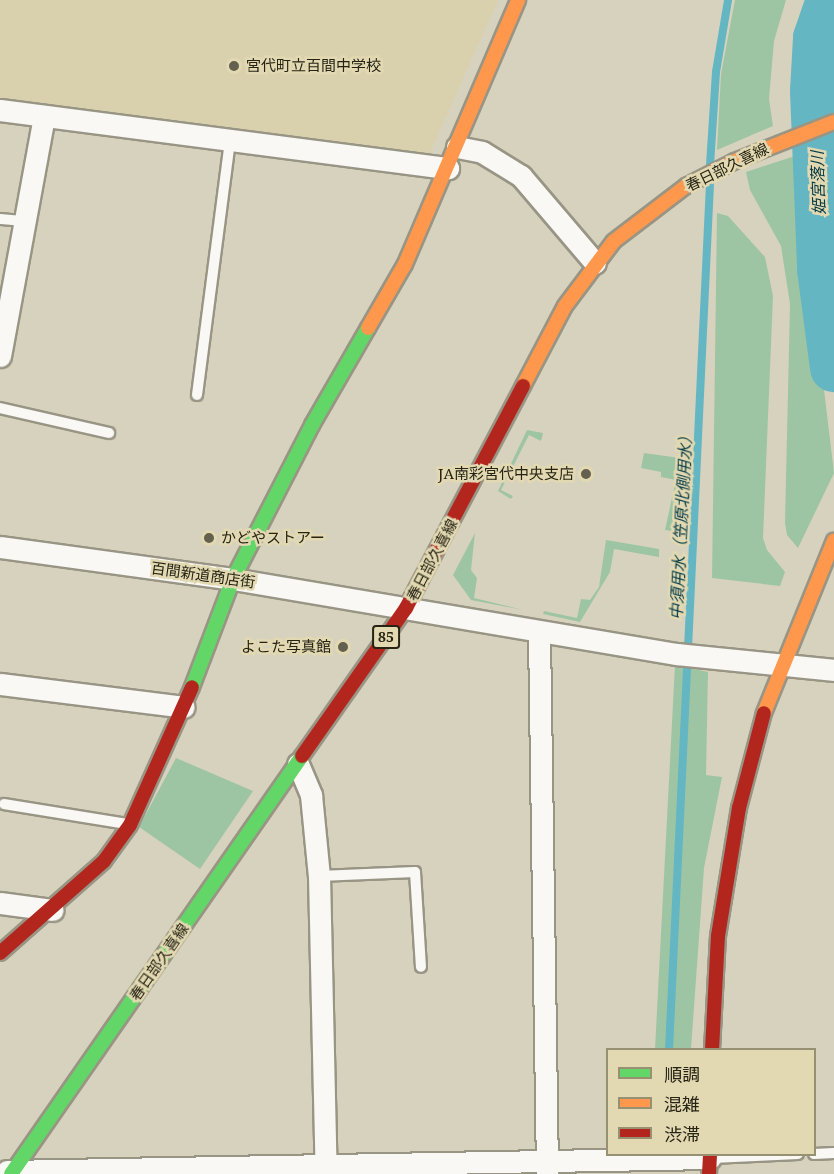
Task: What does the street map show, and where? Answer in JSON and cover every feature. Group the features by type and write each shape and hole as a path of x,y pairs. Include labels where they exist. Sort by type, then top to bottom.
{"street":[{"path":"0,953 53,910 104,861 130,825 184,707 233,579 312,425 405,264 518,0"},
{"path":"0,110 448,168"},
{"path":"0,356 44,116"},
{"name":"春日部久喜線","path":"8,1172 298,764 405,609 565,306 595,263 614,241 686,186 782,141 834,122"},
{"path":"457,147 482,152 521,176 595,263"},
{"name":"百間新道商店街","path":"0,547 233,579 539,633 710,659 834,670"},
{"path":"712,1048 718,936 733,840 760,723 831,547"},
{"path":"539,633 547,1167"},
{"path":"0,684 184,707"},
{"path":"298,764 311,795 319,876 326,1170"},
{"path":"0,903 53,910"},
{"path":"8,1172 547,1167 648,1159 686,1159 709,1162"}],"lane":[{"path":"198,395 230,140"},
{"path":"0,219 25,222"},
{"path":"0,408 109,433"},
{"path":"4,804 130,825"},
{"path":"319,876 415,872 421,967"},
{"path":"816,1154 834,1153"},
{"path":"709,1162 785,1156"}],"shaded area":[{"name":"宮代町立百間中学校","path":"0,0 498,0 428,157 0,99"}],"green space":[{"path":"735,0 786,0 774,41 769,99 773,126 717,150 721,74"},
{"path":"832,142 834,142 834,268 831,222"},
{"path":"804,153 804,223 834,473 798,548 787,535 785,523 790,304 781,246 750,190 746,172"},
{"path":"717,213 728,216 765,257 773,296 763,538 767,550 785,572 780,586 712,578"},
{"path":"527,430 543,433 541,441 529,435 501,490 513,496 511,499 498,491"},
{"path":"644,453 680,458 672,531 665,530 676,480 661,477 661,472 641,468"},
{"path":"475,533 471,570 477,578 474,598 523,610 471,600 453,575"},
{"path":"606,540 659,549 659,557 614,549 610,572 580,622 543,614 544,611 577,618 581,599 590,600 599,587"},
{"path":"675,665 708,672 706,775 722,777 704,868 691,1048 655,1048"},
{"path":"176,758 253,791 200,869 139,827"}],"waterway":[{"name":"中須用水（笠原北側用水）","path":"710,165 716,72 728,0"},
{"name":"姫宮落川","path":"830,0 817,38 814,91 821,269 834,368"},
{"name":"中須用水（笠原北側用水）","path":"669,1048 710,184"}],"traffic: fast":[{"path":"192,687 233,579 312,425 368,328"},
{"path":"11,1174 302,756"}],"traffic: slow":[{"path":"368,328 405,264 518,0"},
{"path":"523,386 565,306 614,241 686,186 735,161 834,122"},
{"path":"764,713 834,541"}],"traffic: jam":[{"path":"302,756 406,608 523,386"},
{"path":"0,953 104,861 130,825 192,687"},
{"path":"712,1048 718,936 739,808 764,713"},
{"path":"709,1174 710,1156"}],"place":[{"name":"宮代町立百間中学校","path":"234,66"},
{"name":"JA南彩宮代中央支店","path":"586,474"},
{"name":"かどやストアー","path":"209,538"},
{"name":"よこた写真館","path":"343,647"}]}
